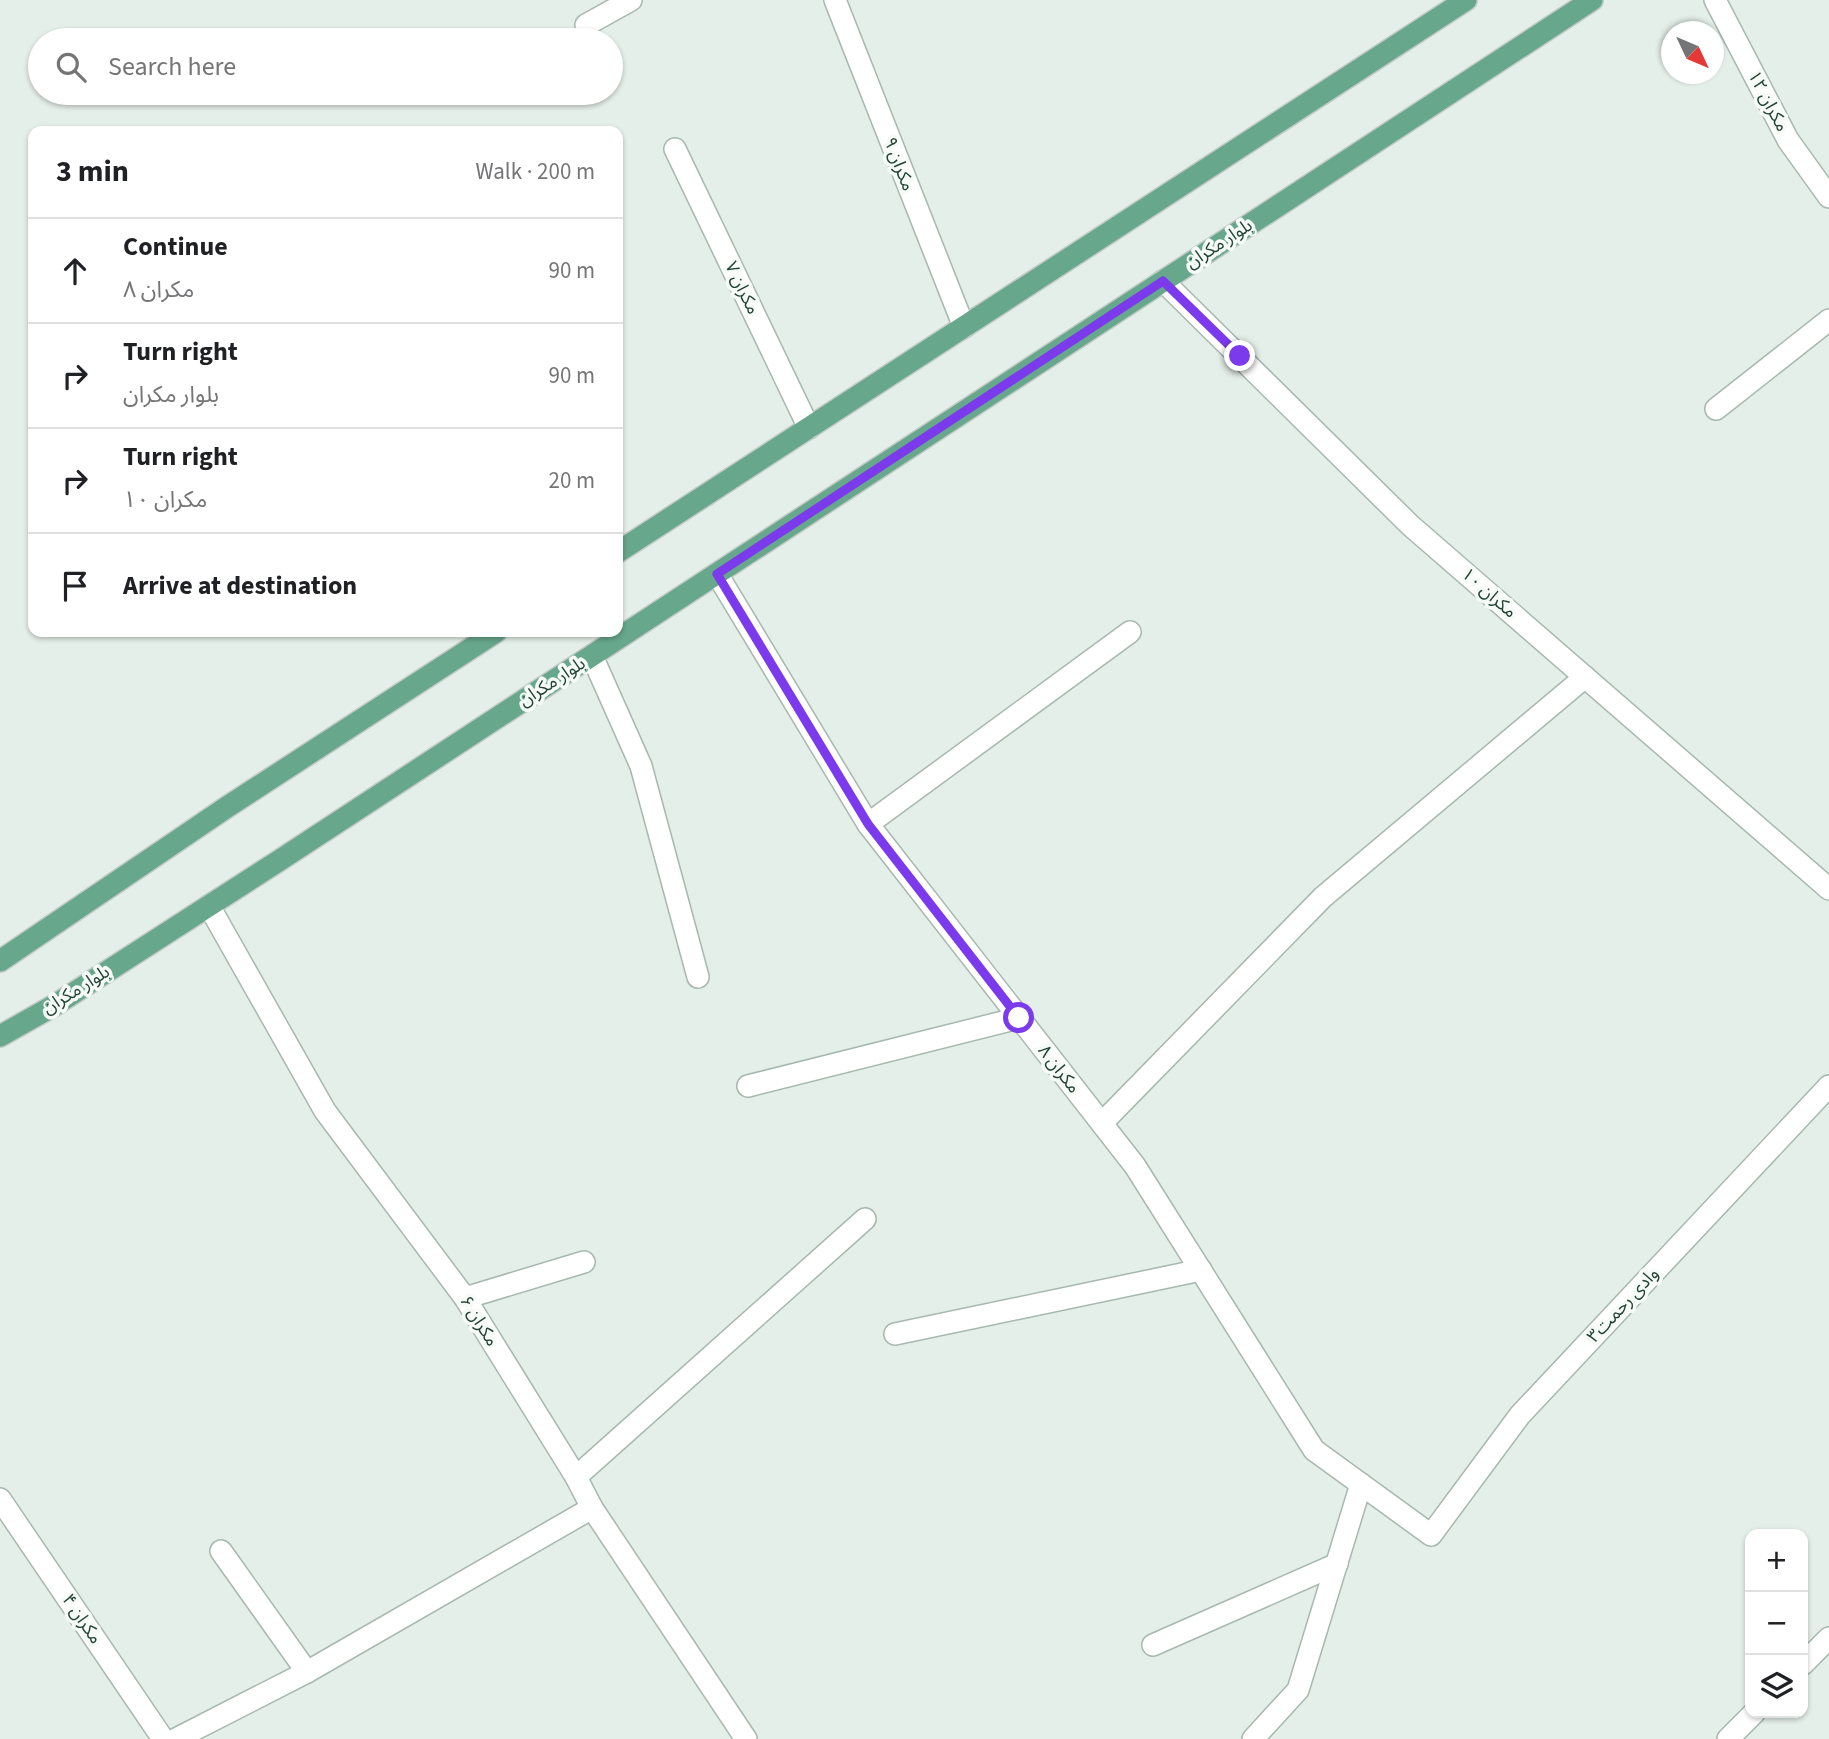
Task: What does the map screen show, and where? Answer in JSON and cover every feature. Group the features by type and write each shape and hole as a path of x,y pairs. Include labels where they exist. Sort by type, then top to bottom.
{"main road":[{"path":"623,549 1466,0"},
{"name":"بلوار مکران","path":"623,636 1592,0"},
{"path":"0,961 227,807 488,637"},
{"name":"بلوار مکران","path":"0,1036 55,1005 621,637"}],"street":[{"path":"586,24 631,0"},
{"name":"مکران ۹","path":"835,0 964,327"},
{"name":"مکران ۱۲","path":"1715,0 1788,140 1829,197"},
{"name":"مکران ۷","path":"675,149 809,428"},
{"name":"مکران ۱۰","path":"1163,281 1410,526 1829,889"},
{"path":"1716,409 1829,320"},
{"name":"مکران ۸","path":"717,574 868,824 1135,1166 1314,1450 1431,1535"},
{"path":"868,824 1130,632"},
{"path":"592,656 641,766 698,977"},
{"path":"1102,1123 1323,897 1585,677"},
{"name":"مکران ۶","path":"209,906 325,1111 465,1298 576,1477 592,1508 746,1739"},
{"path":"747,1086 1019,1018"},
{"name":"وادی رحمت۳","path":"1431,1535 1520,1415 1829,1086"},
{"path":"576,1477 865,1219"},
{"path":"465,1298 584,1262"},
{"path":"895,1334 1201,1270"},
{"path":"1253,1739 1298,1690 1361,1484"},
{"name":"مکران ۴","path":"0,1499 163,1739"},
{"path":"176,1739 307,1672 592,1508"},
{"path":"221,1551 307,1672"},
{"path":"1153,1645 1337,1564"},
{"path":"1808,1659 1829,1638"},
{"path":"1728,1739 1749,1718"}],"route":[{"path":"1019,1018 868,824 717,574 1163,281 1240,356"}]}
